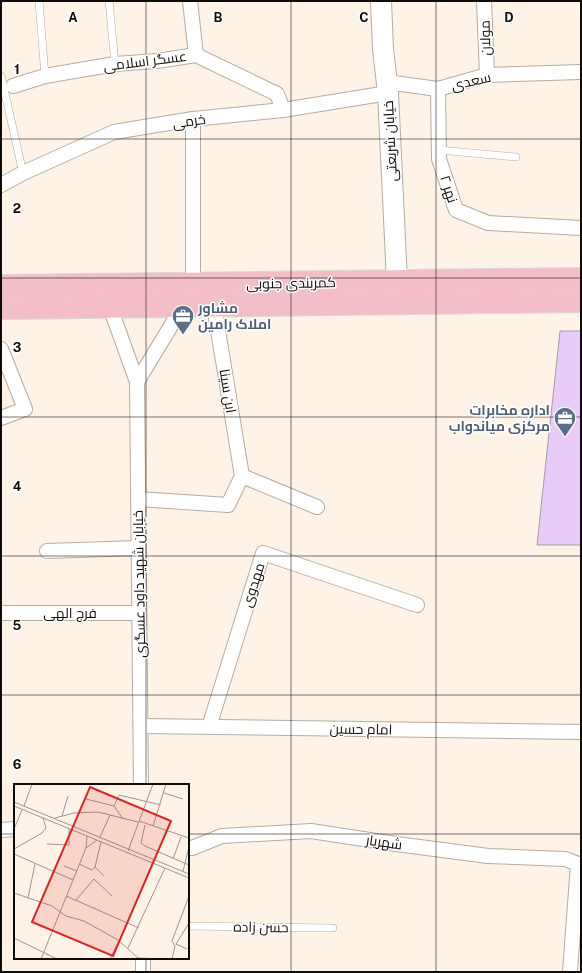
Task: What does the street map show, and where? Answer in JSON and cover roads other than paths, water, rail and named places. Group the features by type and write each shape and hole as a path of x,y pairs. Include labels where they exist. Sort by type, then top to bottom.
{"main road":[{"name":"خیابان شریعتی","path":"381,1 397,281"},
{"name":"کمربندی جنوبی","path":"1,286 581,279"},
{"path":"397,281 399,303"},
{"name":"کمربندی جنوبی","path":"1,308 581,301"}],"street":[{"path":"190,1 196,55"},
{"name":"مولان","path":"484,1 487,75"},
{"name":"عسگر اسلامی","path":"8,87 45,76 115,64 158,61 196,55 277,94 282,110"},
{"name":"سعدی","path":"387,87 438,89 487,75 581,72"},
{"name":"خرمی","path":"1,185 23,173 114,132 193,119 282,110 387,87"},
{"name":"نهر ۲","path":"438,89 439,159 456,210 488,223 581,228"},
{"path":"193,119 193,284"},
{"path":"110,306 136,382"},
{"path":"136,382 183,306"},
{"name":"ابن سینا","path":"214,306 242,476"},
{"path":"1,349 25,409 1,418"},
{"name":"خیابان شهید داود عسگری","path":"136,382 141,784"},
{"path":"138,499 228,505 242,476 317,507"},
{"path":"47,551 138,548"},
{"name":"مهدوی","path":"209,726 264,553 417,605"},
{"name":"فرج الهی","path":"1,613 139,613"},
{"name":"امام حسین","path":"141,726 581,732"},
{"path":"1,830 14,829"},
{"name":"شهریار","path":"189,848 222,836 311,831 480,855 565,859 579,864"},
{"path":"570,972 579,864"},
{"path":"143,959 143,972"}],"lane":[{"path":"38,1 45,76"},
{"path":"109,1 115,64"},
{"path":"1,76 8,87 23,173"},
{"path":"439,150 516,157"},
{"name":"حسن زاده","path":"189,926 333,928"}],"place":[{"name":"مشاور املاک رامین","path":"183,336"},
{"name":"اداره مخابرات مرکزی میاندواب","path":"565,438"}]}
